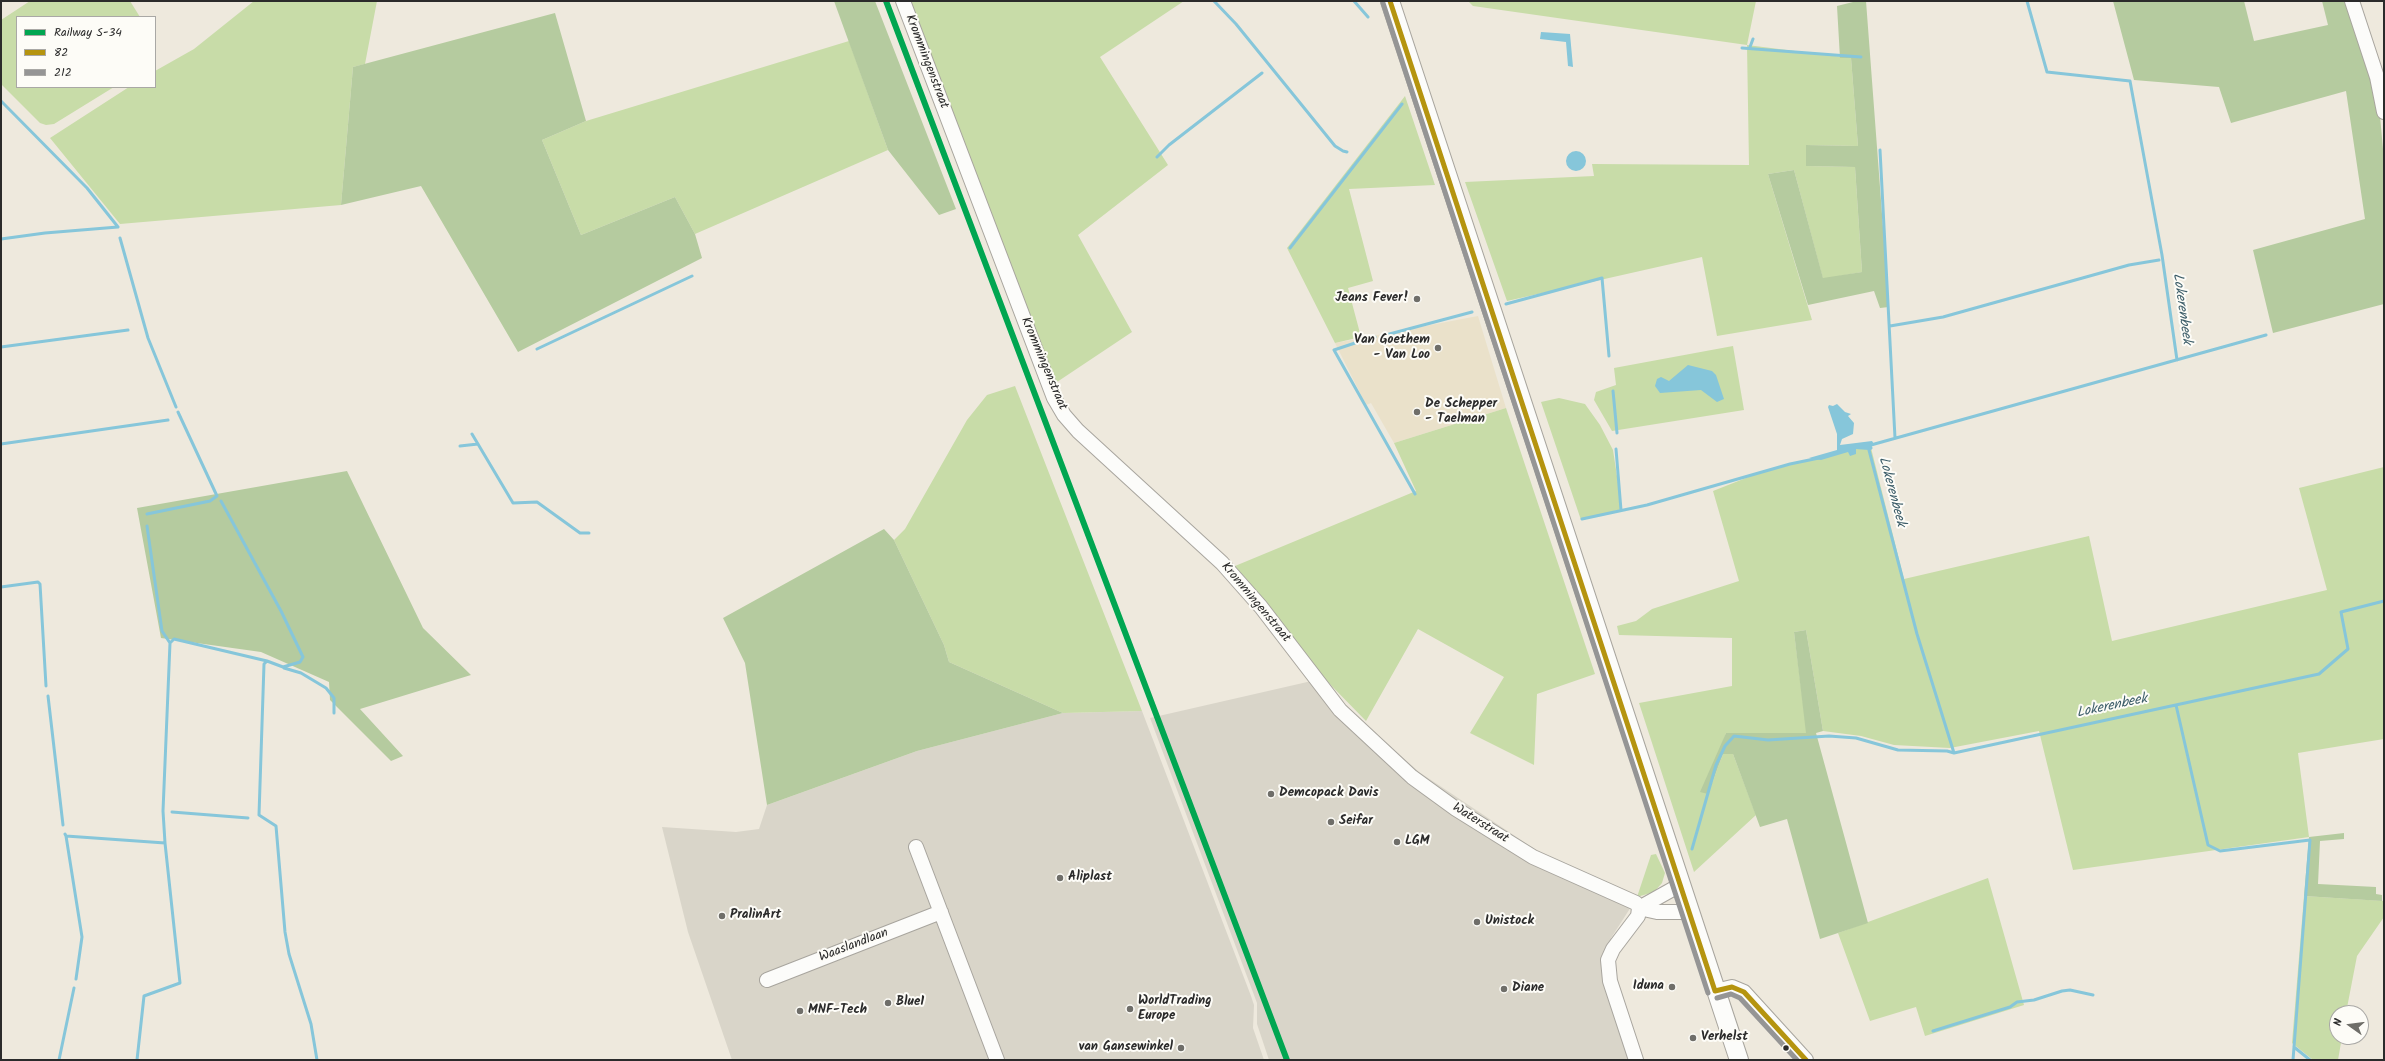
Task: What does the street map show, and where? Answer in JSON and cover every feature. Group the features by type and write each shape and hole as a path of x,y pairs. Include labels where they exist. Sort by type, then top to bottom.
{"main road":[{"path":"1390,1 1680,885 1739,1060"}],"street":[{"name":"Krommingenstraat","path":"903,1 1054,398 1064,415 1078,431 1222,563 1242,584 1340,710"},
{"path":"2352,1 2377,77 2384,112"},
{"name":"Waterstraat","path":"1340,710 1412,777 1456,809 1533,857 1636,903 1639,908"},
{"path":"916,847 997,1060"},
{"path":"1639,908 1680,885"},
{"path":"1639,908 1657,912 1689,912"},
{"path":"1636,1060 1610,981 1608,965 1613,949 1638,916 1639,908"},
{"name":"Waaslandlaan","path":"767,980 941,912"},
{"path":"1715,991 1732,987 1744,992 1806,1060"}],"shaded area":[{"path":"1478,316 1506,408 1394,443 1371,403 1366,405 1335,343"},
{"path":"1316,680 1419,772 1539,852 1638,896 1611,938 1611,967 1643,1060 1269,1060 1257,1024 1257,1003 1150,718"},
{"path":"1142,711 1251,996 1254,1005 1253,1028 1264,1060 732,1060 688,932 662,827 736,832 759,829 767,805 917,751 1063,713"}],"green space":[{"path":"30,1 130,1 139,16 16,16 16,88 112,88 54,124 46,125 40,123 1,84 1,20"},
{"path":"254,1 377,1 365,64 353,67 341,205 120,224 50,138 127,88 156,88 156,70 194,49"},
{"path":"834,1 875,1 956,209 939,215 888,150"},
{"path":"907,1 1184,1 1100,57 1168,165 1078,235 1132,332 1054,384"},
{"path":"1468,1 1756,1 1747,45 1473,6"},
{"path":"1857,1 1866,1 1889,307 1880,308 1874,291 1808,305 1768,174 1794,170 1823,278 1862,272 1855,167 1806,166 1806,145 1858,146 1851,58 1840,58 1837,6"},
{"path":"2113,1 2244,1 2254,41 2328,25 2322,1 2352,1 2380,116 2384,160 2384,304 2273,333 2253,250 2365,219 2346,91 2231,123 2219,87 2134,80"},
{"path":"555,13 586,121 542,140 581,235 675,197 695,234 702,258 518,352 421,186 341,205 353,67"},
{"path":"849,41 888,150 695,234 675,197 581,235 542,140 586,121"},
{"path":"1747,45 1851,58 1858,146 1806,145 1806,166 1855,167 1862,272 1823,279 1794,170 1768,174 1812,320 1717,336 1702,257 1507,301 1465,182 1594,176 1592,164 1749,165"},
{"path":"1405,96 1435,185 1349,189 1373,281 1348,288 1361,337 1335,343 1287,248"},
{"path":"1733,346 1744,410 1612,431 1594,400 1596,392 1616,385 1614,368"},
{"path":"1015,386 1142,711 1063,713 949,662 944,645 894,540 905,529 967,420 987,395"},
{"path":"1559,398 1585,404 1600,425 1613,450 1622,509 1581,520 1541,402"},
{"path":"1506,408 1595,674 1537,694 1534,765 1470,733 1504,677 1418,629 1366,721 1317,671 1235,566 1416,491 1394,443"},
{"path":"1870,444 1904,579 2089,536 2112,641 2327,590 2299,488 2384,467 2384,739 2298,753 2309,837 2073,870 2039,731 1950,748 1894,745 1861,736 1823,731 1806,630 1794,632 1807,734 1726,733 1708,794 1723,754 1733,754 1756,815 1694,872 1639,703 1732,686 1732,638 1619,635 1617,626 1636,621 1652,609 1739,581 1713,491 1756,474"},
{"path":"347,471 423,628 471,675 360,709 403,756 391,761 330,700 329,682 261,652 161,638 137,508"},
{"path":"884,529 894,540 944,645 949,662 1063,713 917,751 767,805 745,663 723,618"},
{"path":"1806,630 1823,731 1816,733 1868,923 1820,939 1787,819 1760,827 1733,754 1723,754 1708,794 1700,792 1726,733 1806,733 1794,632"},
{"path":"2344,833 2344,839 2320,841 2318,884 2376,887 2376,894 2382,895 2382,901 2304,896 2309,837"},
{"path":"1656,854 1665,873 1662,883 1654,892 1637,897 1651,855"},
{"path":"1988,878 2024,1005 1925,1036 1916,1007 1870,1021 1838,933"},
{"path":"2304,896 2384,901 2384,917 2357,956 2348,1005 2329,1005 2329,1045 2341,1045 2338,1060 2313,1060 2292,1043"}],"water":[{"path":"1541,32 1570,34 1573,67 1568,66 1566,42 1540,39"},
{"path":"1572,151 1580,151 1586,157 1586,165 1580,171 1572,171 1566,165 1566,157"},
{"path":"1688,365 1712,371 1716,375 1724,399 1717,402 1701,390 1660,393 1655,386 1657,379 1661,377 1669,381"},
{"path":"1837,404 1845,412 1851,414 1848,416 1854,423 1853,434 1842,439 1840,445 1872,441 1874,444 1869,450 1856,449 1856,454 1850,456 1848,452 1821,460 1809,458 1837,450 1837,434 1828,407 1829,405 1833,406"}],"waterway":[{"path":"1214,1 1236,24 1335,146 1347,152"},
{"path":"1354,1 1368,17"},
{"name":"Lokerenbeek","path":"2027,1 2047,72 2130,81 2162,255 2177,360"},
{"path":"1750,47 1753,39"},
{"path":"1742,48 1861,57"},
{"path":"1157,157 1169,145 1262,73"},
{"path":"1,101 87,188 118,227 45,233 1,239"},
{"path":"1290,248 1402,104"},
{"path":"1880,150 1895,438"},
{"path":"120,238 148,338 176,407"},
{"path":"1890,326 1943,317 2129,265 2159,260"},
{"path":"537,349 692,276"},
{"path":"1506,304 1602,278 1609,356"},
{"path":"1382,336 1472,312"},
{"path":"1,347 128,330"},
{"name":"Lokerenbeek","path":"1871,445 2266,335"},
{"path":"1362,342 1375,337"},
{"path":"1358,342 1334,350 1415,494"},
{"path":"1613,391 1617,433"},
{"path":"147,514 210,501 217,496 178,412"},
{"path":"1,444 168,420"},
{"path":"472,434 513,503 537,502 580,533 589,533"},
{"path":"460,446 478,444"},
{"name":"Lokerenbeek","path":"1871,448 1869,450 1917,634 1954,753"},
{"path":"1616,449 1621,510"},
{"path":"1582,519 1647,505 1790,464 1819,458"},
{"path":"221,501 281,611 303,657 300,662 283,667 267,661 264,664 259,815 276,826 285,932 289,954 311,1024 317,1060"},
{"path":"147,526 162,631 170,643"},
{"path":"1,587 38,582 40,584 46,686"},
{"name":"Lokerenbeek","path":"1954,753 2319,674 2348,649 2341,612 2384,601"},
{"path":"65,834 66,836 165,843 163,811 170,643 174,639 267,661"},
{"path":"284,668 301,673 326,688 334,698 334,713"},
{"path":"48,696 63,825"},
{"path":"2176,705 2208,845 2220,851 2310,840 2293,1060"},
{"path":"1692,849 1716,765 1725,746 1734,736 1768,740 1829,736 1856,738 1898,750 1947,751 1954,753"},
{"path":"172,812 248,818"},
{"path":"66,836 82,937 76,979"},
{"path":"137,1060 144,996 180,983 165,843"},
{"path":"59,1060 74,988"},
{"path":"1933,1031 2010,1007 2017,1002 2034,1000 2062,991 2070,990 2093,995"},
{"path":"2294,1047 2310,1060"}],"rail line":[{"name":"S-34","path":"886,1 1287,1060"}],"transit line":[{"name":"82","path":"1390,1 1715,991"},
{"name":"212","path":"1383,3 1708,993"},
{"name":"82","path":"1715,991 1732,987 1744,992 1806,1060"},
{"name":"212","path":"1717,998 1731,994 1740,998 1797,1060"}],"place":[{"name":"Jeans Fever!","path":"1417,299"},
{"name":"Van Goethem - Van Loo","path":"1438,348"},
{"name":"De Schepper - Taelman","path":"1417,412"},
{"name":"Demcopack Davis","path":"1271,794"},
{"name":"Seifar","path":"1331,822"},
{"name":"LGM","path":"1397,842"},
{"name":"Aliplast","path":"1060,878"},
{"name":"PralinArt","path":"722,916"},
{"name":"Unistock","path":"1477,922"},
{"name":"Iduna","path":"1672,987"},
{"name":"Diane","path":"1504,989"},
{"name":"Blue1","path":"888,1003"},
{"name":"WorldTrading Europe","path":"1130,1009"},
{"name":"MNF-Tech","path":"800,1011"},
{"name":"Verhelst","path":"1693,1038"},
{"name":"van Gansewinkel","path":"1181,1048"}]}
